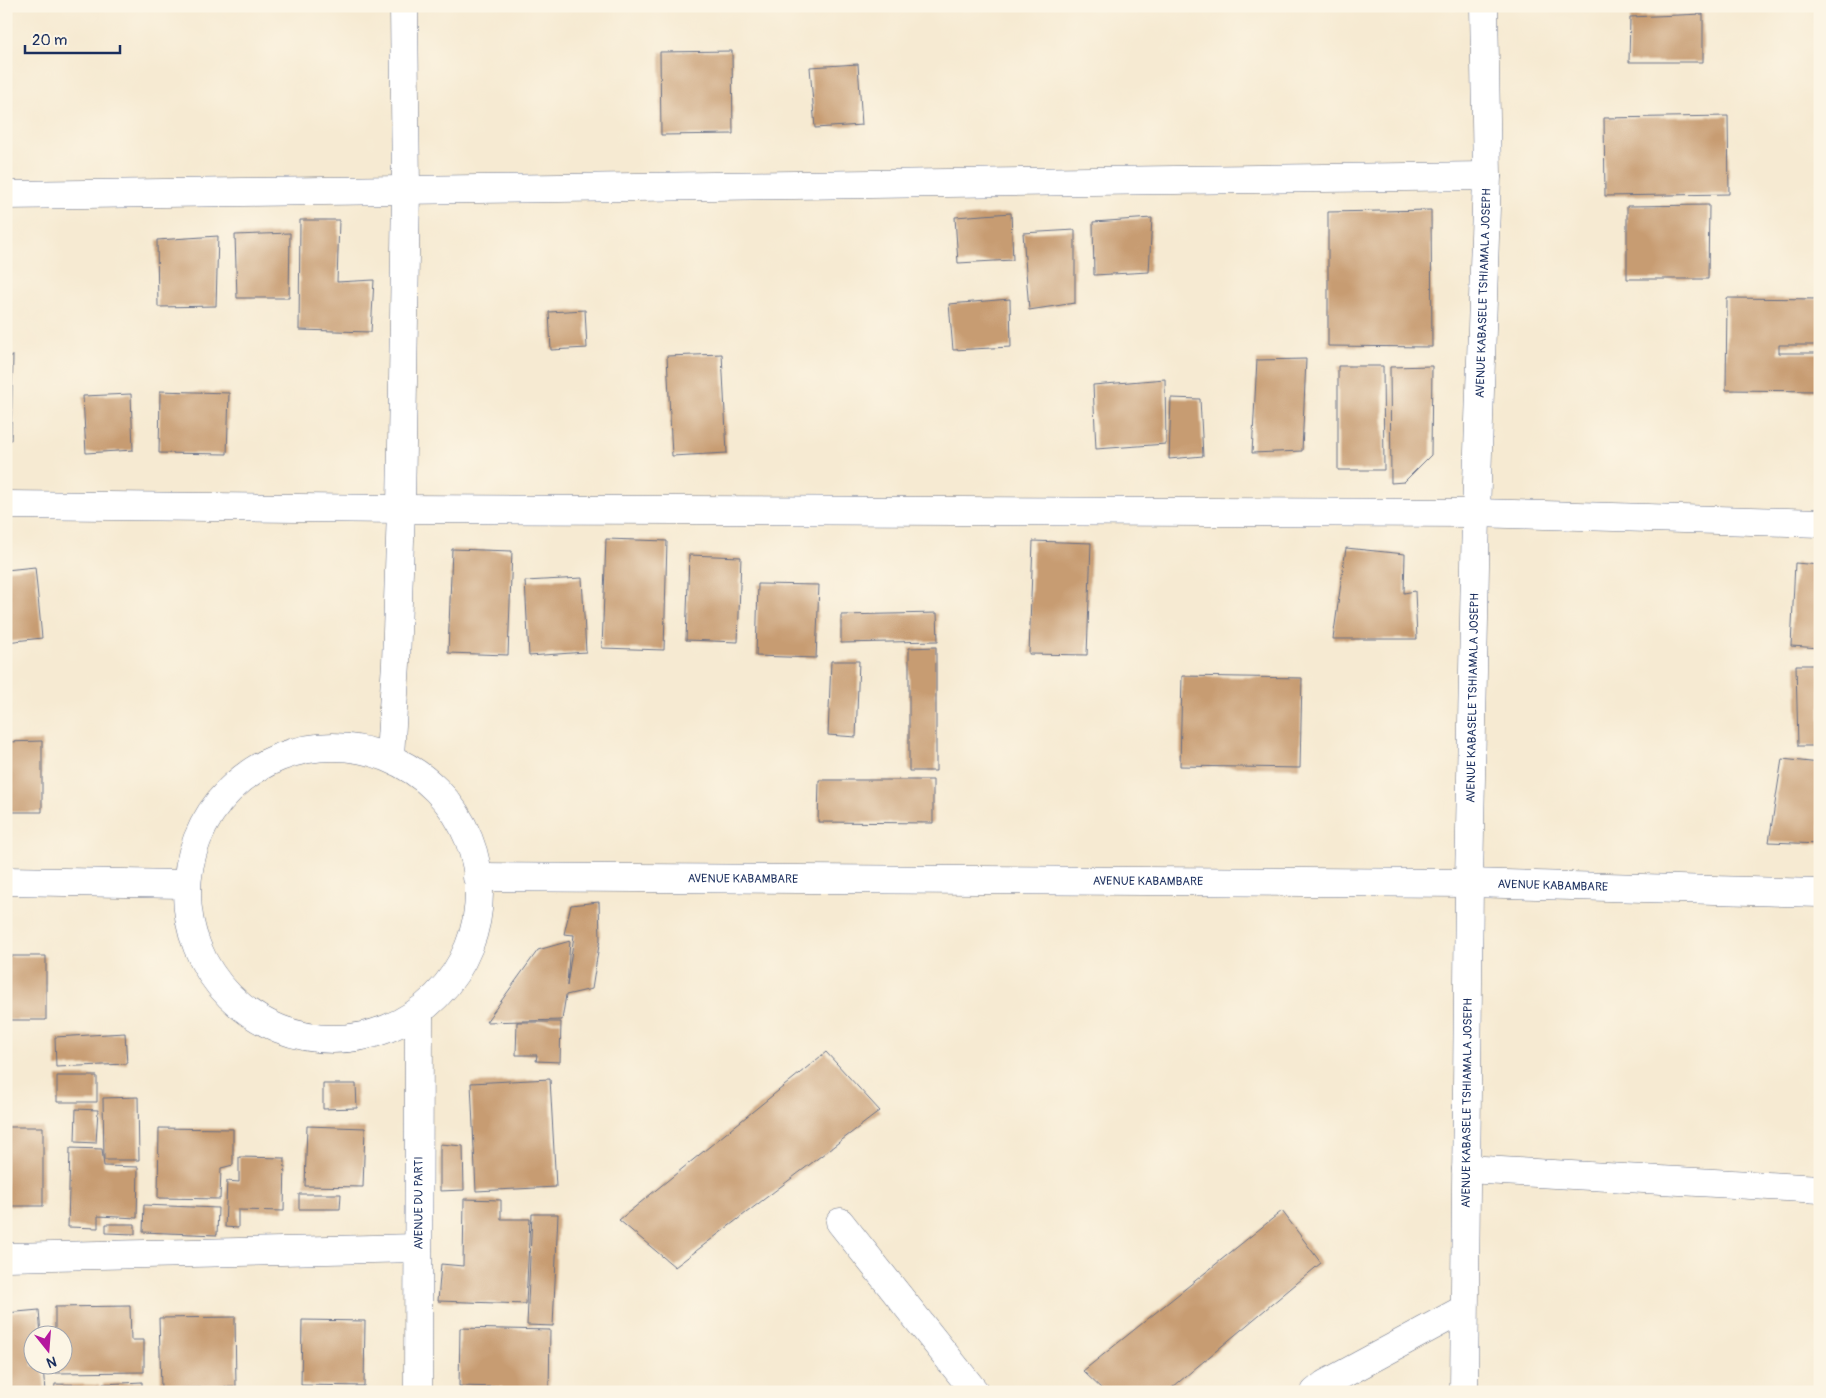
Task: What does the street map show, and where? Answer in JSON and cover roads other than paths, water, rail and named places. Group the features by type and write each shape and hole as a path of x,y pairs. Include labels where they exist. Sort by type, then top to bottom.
{"street":[{"path":"390,755 396,663 401,509 406,190 404,6"},
{"name":"AVENUE KABASELE TSHIAMALA JOSEPH","path":"1464,1392 1476,513 1487,176 1484,6"},
{"path":"6,195 1487,176"},
{"path":"6,505 401,509 1476,513 1820,523"},
{"path":"343,746 390,755 419,774 448,802 468,838 477,877 474,922 467,956 444,993 419,1014 379,1032 336,1039 293,1035 248,1014 220,984 196,944 182,884 190,857 206,819 231,787 264,763 302,749 343,746"},
{"name":"AVENUE KABAMBARE","path":"477,877 1470,883 1820,894"},
{"path":"6,881 182,884"},
{"name":"AVENUE DU PARTI","path":"418,1392 419,1014"},
{"path":"1466,1169 1820,1189"},
{"path":"840,1222 975,1392"},
{"path":"6,1257 418,1248"},
{"path":"1315,1392 1324,1384 1464,1309"}]}
